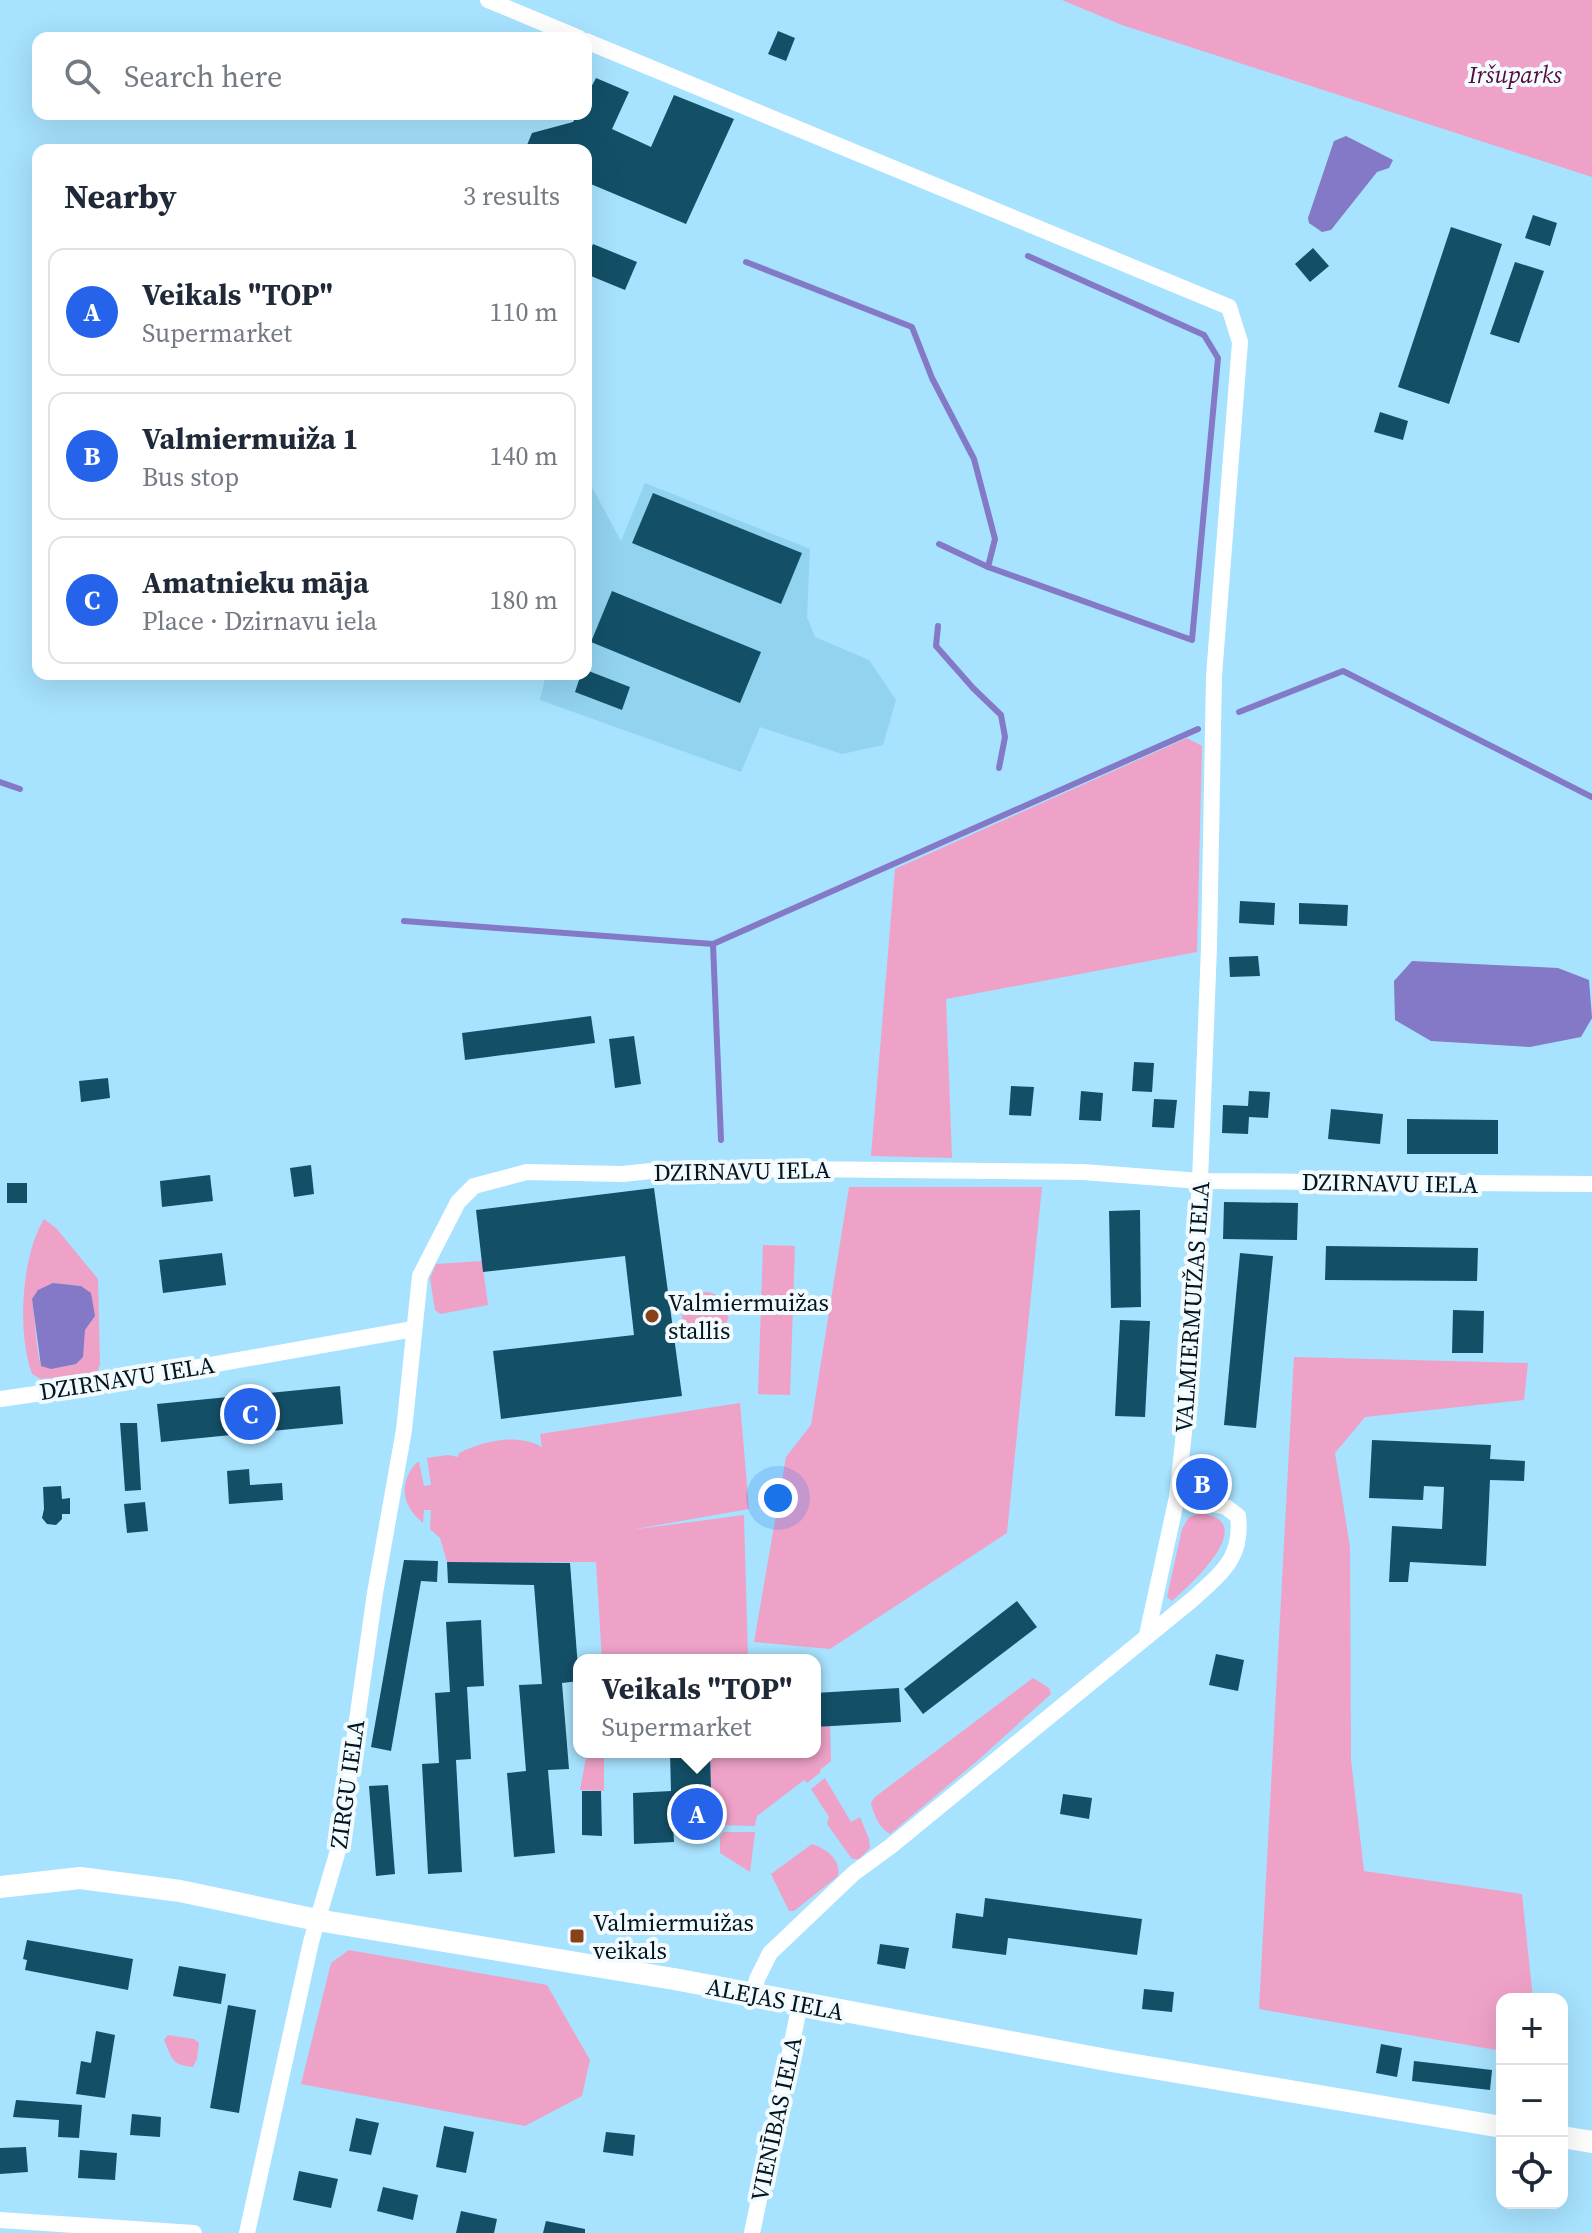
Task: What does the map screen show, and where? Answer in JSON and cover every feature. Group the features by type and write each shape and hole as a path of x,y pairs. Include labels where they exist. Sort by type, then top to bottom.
{"main road":[{"name":"ALEJAS IELA","path":"0,1887 80,1878 180,1891 317,1920 1496,2126"},
{"path":"1568,2138 1592,2142"}],"street":[{"path":"488,0 565,32"},
{"name":"VALMIERMUIŽAS IELA","path":"592,43 1229,307 1240,342 1214,676 1209,947 1200,1181 1181,1468 1147,1635"},
{"name":"DZIRNAVU IELA","path":"0,1399 104,1384 413,1329 420,1276 458,1202 474,1186 527,1172 622,1174 661,1170 792,1169 1083,1172 1200,1181 1591,1184"},
{"name":"ZIRGU IELA","path":"247,2233 317,1920 339,1847 375,1593 404,1430 413,1329"},
{"path":"754,1994 757,1979 770,1953 854,1873 938,1808 1219,1575 1237,1551 1238,1516 1226,1507 1200,1499 1177,1497"},
{"name":"VIENĪBAS IELA","path":"752,2233 800,2004"},
{"path":"0,2220 194,2233"}],"shaded area":[{"path":"1346,136 1393,160 1389,168 1377,172 1331,230 1322,232 1309,223 1308,218 1334,141"},
{"path":"645,483 810,549 807,617 815,637 869,660 896,700 883,745 842,754 760,727 741,772 540,700 545,680 592,680 592,487 621,541"},
{"path":"1412,961 1558,968 1589,980 1592,1018 1581,1037 1530,1047 1431,1041 1395,1020 1394,981"},
{"path":"53,1283 81,1286 91,1293 95,1316 85,1330 83,1357 76,1364 51,1369 41,1366 32,1299 38,1290"}],"green space":[{"name":"Iršuparks","path":"1062,0 1592,0 1592,177 1122,25"},
{"path":"1187,738 1202,746 1197,952 946,999 952,1158 871,1156 895,869"},
{"path":"849,1187 1042,1187 1007,1533 830,1649 754,1642 786,1457 811,1425"},
{"path":"44,1219 56,1228 98,1279 100,1364 97,1373 41,1379 32,1374 23,1317 26,1274 36,1235","holes":["53,1283 81,1286 95,1316 85,1330 41,1366 32,1299"]},
{"path":"763,1245 795,1246 790,1395 758,1394"},
{"path":"482,1261 488,1305 440,1314 435,1310 430,1278 436,1264"},
{"path":"705,1292 721,1299 728,1315 721,1331 705,1338 689,1331 682,1315 689,1299"},
{"path":"1294,1357 1528,1363 1524,1400 1365,1417 1335,1453 1350,1547 1351,1760 1364,1871 1522,1894 1532,1993 1496,1993 1496,2050 1259,2009"},
{"path":"740,1403 749,1509 630,1530 744,1515 748,1654 602,1654 596,1562 447,1562 440,1538 430,1529 431,1510 424,1510 423,1523 407,1502 405,1487 410,1471 419,1462 424,1486 431,1485 427,1458 458,1457 459,1453 500,1440 522,1440 542,1447 540,1434"},
{"path":"1200,1513 1217,1518 1224,1528 1223,1540 1205,1568 1172,1601 1167,1597 1182,1529 1189,1517"},
{"path":"1033,1678 1049,1688 1051,1694 890,1834 883,1828 871,1803 875,1797"},
{"path":"830,1726 831,1761 821,1772 807,1783 804,1780 757,1816 755,1826 712,1825 710,1758 821,1758 821,1727"},
{"path":"586,1758 604,1758 604,1791 580,1790"},
{"path":"825,1778 851,1822 860,1817 870,1848 859,1859 852,1859 827,1824 829,1817 811,1789"},
{"path":"724,1832 755,1832 750,1872 720,1853 720,1837"},
{"path":"812,1844 831,1856 837,1865 838,1876 794,1911 789,1911 771,1874"},
{"path":"349,1950 547,1985 590,2060 582,2096 525,2126 301,2084 331,1963"},
{"path":"168,2035 194,2039 199,2043 193,2067 173,2060 164,2040"}],"building":[{"path":"778,31 795,38 786,61 768,54"},
{"path":"596,78 629,92 612,129 651,147 674,95 734,119 686,224 592,185 592,144 527,144 532,133 574,120 592,120 592,86"},
{"path":"1533,215 1557,223 1550,246 1525,238"},
{"path":"1451,227 1502,244 1449,404 1398,387"},
{"path":"593,244 637,262 625,290 592,276"},
{"path":"1313,248 1329,266 1310,282 1295,264"},
{"path":"1515,262 1544,271 1519,343 1490,334"},
{"path":"1380,412 1408,421 1403,440 1374,432"},
{"path":"653,493 802,553 781,604 632,543"},
{"path":"612,591 761,652 740,703 592,642"},
{"path":"592,672 630,687 622,710 575,692 579,680 592,680"},
{"path":"1240,901 1275,903 1274,925 1239,923"},
{"path":"1299,903 1348,905 1347,926 1299,924"},
{"path":"1258,956 1260,976 1230,977 1229,957"},
{"path":"591,1016 595,1043 465,1060 462,1033"},
{"path":"634,1036 641,1084 615,1088 609,1039"},
{"path":"1134,1062 1154,1063 1152,1092 1132,1091"},
{"path":"108,1078 110,1098 81,1102 79,1081"},
{"path":"1011,1086 1034,1087 1031,1116 1009,1115"},
{"path":"1081,1091 1103,1093 1101,1121 1079,1120"},
{"path":"1249,1091 1270,1092 1268,1118 1249,1117 1248,1134 1222,1133 1223,1105 1248,1106"},
{"path":"1154,1099 1177,1100 1174,1128 1152,1127"},
{"path":"1331,1109 1383,1114 1380,1144 1328,1139"},
{"path":"1407,1119 1498,1120 1498,1154 1407,1154"},
{"path":"311,1165 314,1194 294,1197 290,1168"},
{"path":"210,1175 213,1201 162,1207 160,1181"},
{"path":"7,1183 27,1183 27,1203 7,1203"},
{"name":"Valmiermuižas stallis","path":"654,1188 682,1396 501,1419 493,1351 634,1335 625,1256 483,1272 476,1210"},
{"path":"1224,1202 1298,1203 1297,1240 1223,1239"},
{"path":"1140,1210 1141,1307 1111,1308 1109,1211"},
{"path":"1326,1246 1478,1248 1477,1281 1325,1280"},
{"path":"222,1253 226,1285 163,1293 159,1260"},
{"path":"1240,1253 1273,1256 1256,1428 1224,1425"},
{"path":"1453,1310 1484,1311 1483,1353 1452,1353"},
{"path":"1120,1320 1150,1321 1145,1417 1115,1416"},
{"path":"340,1386 343,1424 161,1442 157,1404"},
{"path":"120,1423 137,1423 141,1490 125,1491"},
{"path":"1372,1440 1491,1445 1490,1459 1525,1461 1524,1481 1490,1480 1486,1566 1410,1562 1408,1582 1389,1582 1392,1526 1442,1529 1444,1487 1424,1486 1423,1500 1369,1498"},
{"path":"249,1469 250,1485 282,1483 283,1500 229,1504 227,1471"},
{"path":"61,1486 62,1499 70,1498 70,1514 62,1514 56,1525 47,1524 42,1518 43,1487"},
{"path":"145,1502 148,1531 127,1533 124,1504"},
{"path":"404,1560 438,1561 437,1582 421,1581 391,1751 371,1747"},
{"path":"447,1562 570,1563 577,1654 573,1654 573,1682 562,1683 569,1769 548,1770 555,1853 514,1857 507,1773 526,1771 519,1685 542,1684 534,1585 448,1583"},
{"path":"1017,1601 1037,1627 923,1714 904,1689"},
{"path":"481,1620 484,1686 467,1687 471,1759 456,1760 462,1872 428,1874 422,1764 439,1763 435,1693 450,1692 446,1622"},
{"path":"1216,1654 1244,1660 1238,1691 1209,1685"},
{"path":"899,1688 901,1722 821,1727 821,1693"},
{"path":"670,1758 710,1758 712,1825 673,1826 674,1842 634,1844 633,1793 671,1791"},
{"path":"388,1785 395,1874 376,1876 369,1786"},
{"path":"582,1791 601,1791 602,1836 582,1835"},
{"path":"1063,1794 1092,1798 1089,1819 1060,1814"},
{"path":"985,1898 1142,1919 1137,1955 1008,1938 1006,1955 952,1948 956,1913 983,1917"},
{"path":"27,1940 133,1959 128,1990 25,1970 27,1960 23,1959"},
{"path":"880,1944 909,1948 905,1969 877,1964"},
{"path":"179,1966 226,1974 221,2004 173,1996"},
{"path":"1144,1989 1174,1992 1172,2012 1142,2009"},
{"path":"228,2005 256,2010 239,2113 210,2108"},
{"path":"96,2031 115,2035 105,2098 76,2094 81,2061 91,2063"},
{"path":"1381,2044 1402,2048 1397,2077 1376,2073"},
{"path":"1414,2061 1492,2070 1490,2090 1412,2081"},
{"path":"16,2100 82,2105 79,2138 58,2137 59,2120 13,2117"},
{"path":"132,2114 161,2117 160,2137 130,2135"},
{"path":"356,2118 379,2123 371,2155 349,2151"},
{"path":"444,2126 474,2132 466,2173 436,2167"},
{"path":"606,2132 635,2135 633,2156 603,2152"},
{"path":"26,2147 28,2172 0,2174 0,2148"},
{"path":"80,2150 117,2153 115,2180 78,2178"},
{"path":"299,2171 338,2179 331,2208 293,2200"},
{"path":"383,2187 418,2195 413,2220 377,2211"},
{"path":"461,2211 497,2219 494,2233 456,2233"},
{"path":"546,2221 585,2229 585,2233 543,2233"}],"waterway":[{"path":"939,544 988,567 1192,640 1218,358 1204,335 1028,256"},
{"path":"746,262 912,327 932,378 974,459 995,539 988,567"},
{"path":"938,626 936,646 1001,715 1005,737 999,768"},
{"path":"1239,712 1343,671 1592,797"},
{"path":"404,921 713,944 1198,729"},
{"path":"0,782 20,789"},
{"path":"713,944 721,1140"}],"place":[{"name":"Valmiermuižas stallis","path":"652,1316"},
{"name":"Amatnieku māja","path":"250,1414"},
{"name":"Valmiermuiža 1","path":"1202,1484"},
{"name":"Veikals \"TOP\"","path":"697,1814"},
{"name":"Valmiermuižas veikals","path":"577,1936"}]}
